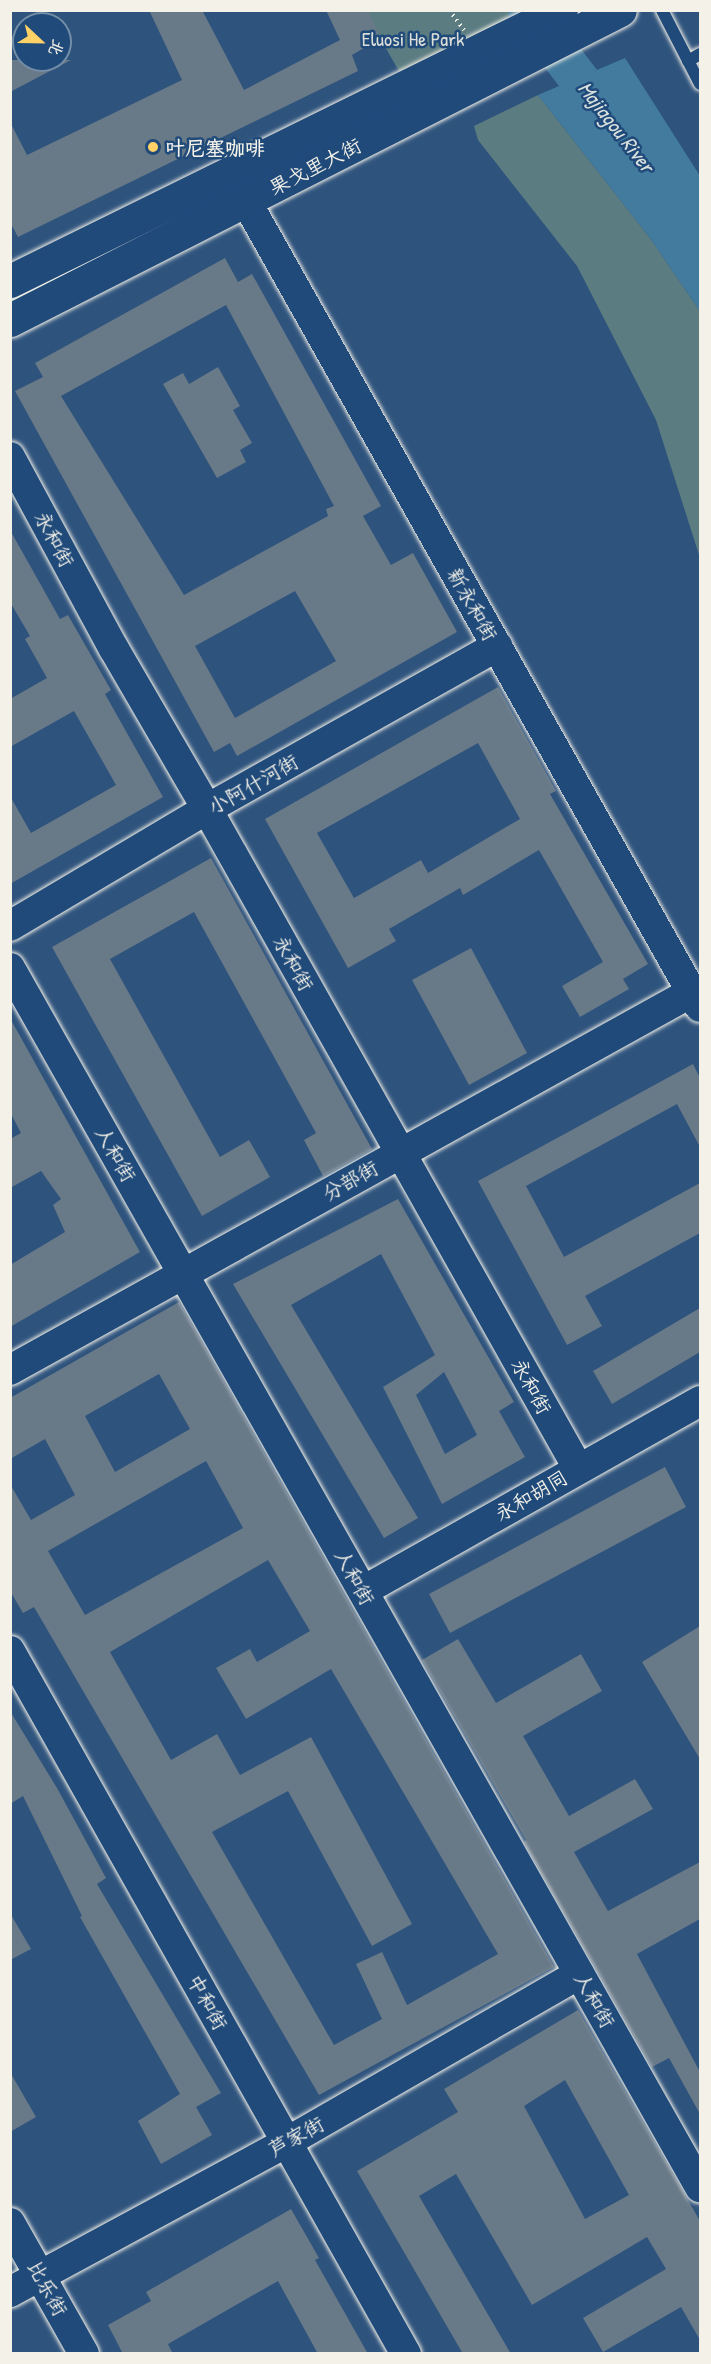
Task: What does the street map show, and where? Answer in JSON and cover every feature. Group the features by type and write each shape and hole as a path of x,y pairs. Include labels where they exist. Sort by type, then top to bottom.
{"main road":[{"name":"果戈里大街","path":"10,320 246,201 561,10"},
{"name":"果戈里大街","path":"10,282 421,96 614,13"}],"street":[{"name":"新永和街","path":"246,201 696,1000"},
{"name":"永和街","path":"10,457 114,649 207,809 578,1468"},
{"name":"小阿什河街","path":"10,926 207,809 497,646"},
{"name":"人和街","path":"10,968 700,2187"},
{"name":"分部街","path":"10,1370 401,1152 696,1000"},
{"name":"永和胡同","path":"363,1591 700,1401"},
{"name":"中和街","path":"10,1651 406,2354"},
{"name":"芦家街","path":"10,2292 286,2142 579,1974"},
{"name":"比乐街","path":"10,2223 84,2354"}],"lane":[{"path":"662,10 700,84"},
{"path":"688,61 700,54"}],"path":[{"path":"449,10 466,33"}],"green space":[{"name":"Eluosi He Park","path":"365,11 524,11 401,75"},
{"path":"538,95 650,238 700,311 700,558 656,420 577,266 478,140 474,126"}],"water":[{"path":"625,58 700,176 700,311 650,238 538,95"}],"building":[{"path":"149,10 202,10 244,90 340,40 326,10 368,10 381,38 352,55 358,71 18,237 10,222 10,122 27,155 182,80"},
{"path":"10,60 12,60 12,72 48,72 10,92"},
{"path":"225,258 238,282 252,274 381,506 363,516 391,565 413,553 457,632 237,756 230,743 214,752 15,391 43,377 35,363","holes":["226,305 334,506 326,509 328,516 184,595 61,396","295,591 336,661 235,718 195,646"]},
{"path":"218,367 240,406 233,410 252,443 240,450 246,462 217,478 163,384 183,373 189,384"},
{"path":"10,530 60,619 68,615 111,690 105,694 163,797 10,884 10,796 31,833 116,785 74,711 10,747 10,699 47,678 25,639 30,636 10,602"},
{"path":"498,687 556,791 550,794 648,964 623,979 629,989 580,1017 562,986 603,962 539,850 463,895 460,888 389,929 396,941 348,968 265,819","holes":["478,743 520,819 428,873 421,860 354,898 317,833"]},
{"path":"211,858 372,1149 323,1176 304,1140 316,1133 194,912 110,959 220,1157 249,1140 270,1177 202,1216 52,947"},
{"path":"471,948 527,1053 469,1085 412,980"},
{"path":"10,1018 140,1252 10,1327 10,1265 65,1232 53,1205 61,1199 41,1171 10,1188 10,1139 21,1133 10,1112"},
{"path":"693,1064 700,1078 700,1147 677,1104 526,1186 564,1257 700,1183 700,1233 585,1296 602,1326 567,1345 478,1181"},
{"path":"398,1199 514,1402 499,1411 525,1457 442,1504 383,1387 435,1355 381,1254 291,1305 418,1518 384,1538 233,1284","holes":["444,1372 477,1435 445,1454 416,1395"]},
{"path":"179,1302 554,1967 319,2095 34,1607 23,1613 10,1591 10,1484 31,1520 75,1495 45,1439 10,1459 10,1398","holes":["159,1374 190,1429 115,1472 85,1416","206,1461 243,1528 85,1615 48,1551","268,1560 310,1631 257,1662 250,1649 216,1668 246,1719 331,1669 498,1954 407,2005 382,1952 356,1964 382,2019 334,2045 212,1832 288,1791 372,1946 412,1924 311,1737 240,1775 217,1734 171,1760 110,1652"]},
{"path":"700,1308 700,1352 612,1404 593,1371"},
{"path":"665,1467 686,1507 450,1633 429,1594"},
{"path":"700,1626 700,1759 642,1662"},
{"path":"458,1639 496,1703 581,1654 602,1691 523,1736 569,1816 635,1779 653,1809 574,1852 608,1911 700,1862 700,1919 637,1954 700,2072 700,2114 669,2058 652,2067 524,1842 526,1840 422,1660"},
{"path":"10,1711 57,1788 106,1878 97,1884 221,2093 196,2107 212,2135 161,2164 138,2121 180,2094 80,1917 82,1916 23,1796 10,1804"},
{"path":"10,1913 31,1949 10,1960"},
{"path":"578,2010 700,2221 700,2340 681,2307 603,2352 583,2318 666,2269 647,2237 532,2305 456,2174 419,2196 511,2354 463,2354 357,2171 458,2112 444,2089","holes":["565,2080 629,2195 585,2219 524,2106"]},
{"path":"10,2072 36,2117 10,2132"},
{"path":"291,2209 319,2258 315,2260 368,2354 318,2354 278,2281 168,2344 173,2354 123,2354 108,2325 151,2301 146,2292"}],"waterway":[{"name":"Majiagou River","path":"528,13 612,122"}],"place":[{"name":"叶尼塞咖啡","path":"153,147"}]}
